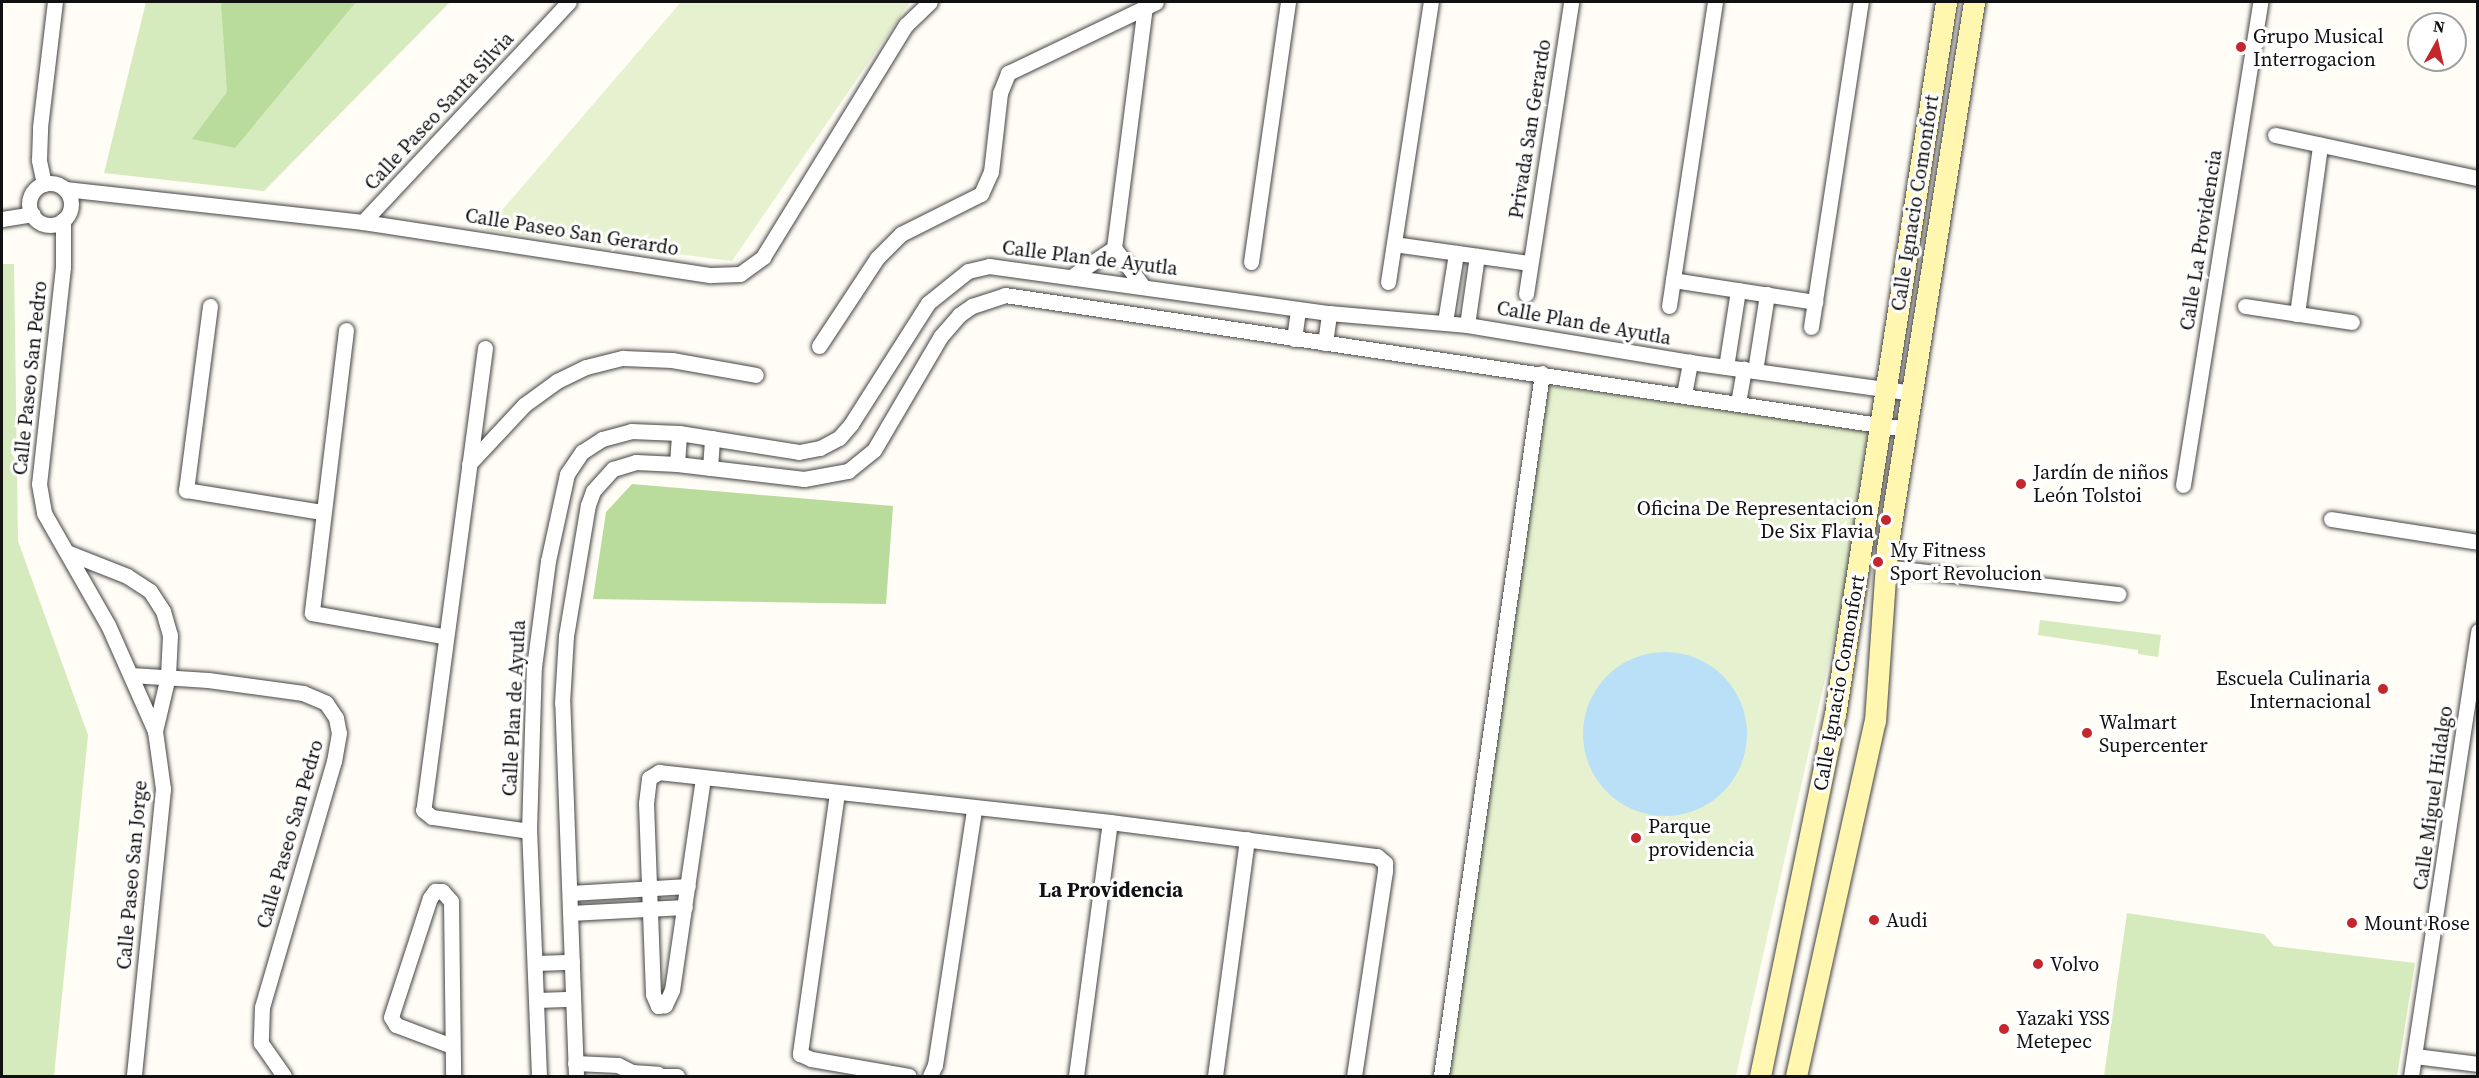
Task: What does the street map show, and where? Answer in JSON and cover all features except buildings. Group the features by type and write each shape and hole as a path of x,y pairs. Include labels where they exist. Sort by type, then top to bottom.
{"main road":[{"name":"Calle Ignacio Comonfort","path":"1760,1077 1835,715 1946,2"},
{"name":"Calle Ignacio Comonfort","path":"1796,1077 1875,721 1885,567 1974,2"}],"street":[{"path":"44,184 39,160 40,127 56,2"},
{"name":"Calle Paseo Santa Silvia","path":"363,222 569,2"},
{"name":"Calle Paseo San Gerardo","path":"65,189 363,222 711,274 740,274 763,257 906,25 930,2"},
{"path":"1251,262 1288,2"},
{"path":"1388,282 1431,2"},
{"name":"Privada San Gerardo","path":"1526,294 1571,2"},
{"path":"1669,306 1715,2"},
{"path":"1811,327 1861,2"},
{"name":"Calle La Providencia","path":"2183,486 2260,2"},
{"path":"1142,285 1114,248 1151,4"},
{"path":"819,345 877,258 901,234 981,194 991,172 1000,93 1008,73 1151,4"},
{"path":"2275,135 2478,178"},
{"path":"2297,314 2320,145"},
{"path":"2,219 33,214 49,224 63,220 70,208 65,189 44,184"},
{"path":"33,214 30,198 44,184"},
{"name":"Calle Paseo San Pedro","path":"63,220 63,267 39,484 44,513 69,553"},
{"path":"1394,244 1530,263"},
{"path":"1074,275 1114,248"},
{"path":"1445,322 1456,254"},
{"path":"1467,324 1477,256"},
{"name":"Calle Plan de Ayutla","path":"538,1077 537,963 529,831 534,667 548,561 567,474 582,452 602,439 631,431 679,433 799,452 820,448 838,438 851,424 911,326 947,284 968,271 989,266 1074,275 1329,313 1467,324 1689,362 1913,393"},
{"path":"1673,280 1815,302"},
{"path":"1726,367 1738,290"},
{"path":"1738,403 1750,370 1767,294"},
{"path":"677,1077 628,1074 618,1065 576,1070 562,703 566,636 588,505 593,491 613,469 636,462 677,464 804,480 848,471 874,450 941,336 958,315 987,299 1025,296 1294,339 1542,373 1906,429"},
{"path":"210,306 186,490 322,512"},
{"path":"2245,306 2352,322"},
{"path":"1294,339 1298,309"},
{"path":"1325,343 1329,313"},
{"path":"346,330 322,512 312,613 443,636"},
{"path":"485,348 443,636 423,814 529,831"},
{"path":"469,464 524,405 557,381 586,367 623,358 663,359 756,375"},
{"name":"Calle Plan de Ayutla","path":"1684,394 1689,362"},
{"path":"1442,1077 1542,373"},
{"path":"677,464 679,433"},
{"path":"710,468 712,438"},
{"path":"2331,519 2478,542"},
{"path":"69,553 127,576 150,591 163,611 170,635 168,676 155,731"},
{"name":"Calle Paseo San Jorge","path":"69,553 131,675 155,731 164,789 134,1077"},
{"path":"1885,567 2118,594"},
{"name":"Calle Miguel Hidalgo","path":"2411,1077 2478,632"},
{"name":"Calle Paseo San Pedro","path":"131,675 168,676 303,693 326,703 336,718 339,733 334,761 262,1007 261,1043 284,1077"},
{"path":"703,778 672,990 668,1002 662,1006 655,1004 652,994 649,778 659,772 974,810 1110,822 1377,856 1385,863 1354,1077"},
{"path":"837,793 799,1051 806,1058 909,1077"},
{"path":"930,1077 935,1065 974,810"},
{"path":"1076,1077 1110,822"},
{"path":"1215,1077 1247,839"},
{"path":"570,893 688,886"},
{"path":"452,1046 396,1025 391,1017 430,898 435,891 442,891 451,901 453,1077"},
{"path":"570,913 685,907"},
{"path":"537,963 572,962"},
{"path":"537,1000 573,999"},
{"path":"2415,1056 2478,1064"}],"green space":[{"path":"146,2 450,2 264,191 104,173"},
{"path":"221,2 356,2 235,148 192,139 227,92"},
{"path":"681,2 910,2 732,261 485,230"},
{"path":"2,264 14,264 18,541 88,735 54,1076 2,1076"},
{"name":"Parque providencia","path":"1549,386 1868,427 1843,599 1736,1076 1448,1076"},
{"path":"632,484 893,506 886,604 593,599 606,512"},
{"path":"2040,620 2161,635 2158,657 2138,654 2138,650 2038,635"},
{"path":"2127,913 2264,934 2274,946 2415,963 2397,1076 2104,1076"}],"water":[{"path":"1665,652 1696,658 1723,676 1741,703 1747,734 1741,765 1723,792 1696,810 1665,816 1634,810 1607,792 1589,765 1583,734 1589,703 1607,676 1634,658"}],"place":[{"name":"Grupo Musical Interrogacion","path":"2241,47"},
{"name":"Jardín de niños León Tolstoi","path":"2021,484"},
{"name":"Oficina De Representacion De Six Flavia","path":"1886,520"},
{"name":"My Fitness Sport Revolucion","path":"1878,562"},
{"name":"Escuela Culinaria Internacional","path":"2383,689"},
{"name":"Walmart Supercenter","path":"2087,733"},
{"name":"Parque providencia","path":"1636,838"},
{"name":"Audi","path":"1874,920"},
{"name":"Mount Rose","path":"2352,923"},
{"name":"Volvo","path":"2038,964"},
{"name":"Yazaki YSS Metepec","path":"2004,1029"}],"district":[{"name":"La Providencia","path":"1111,890"}]}
